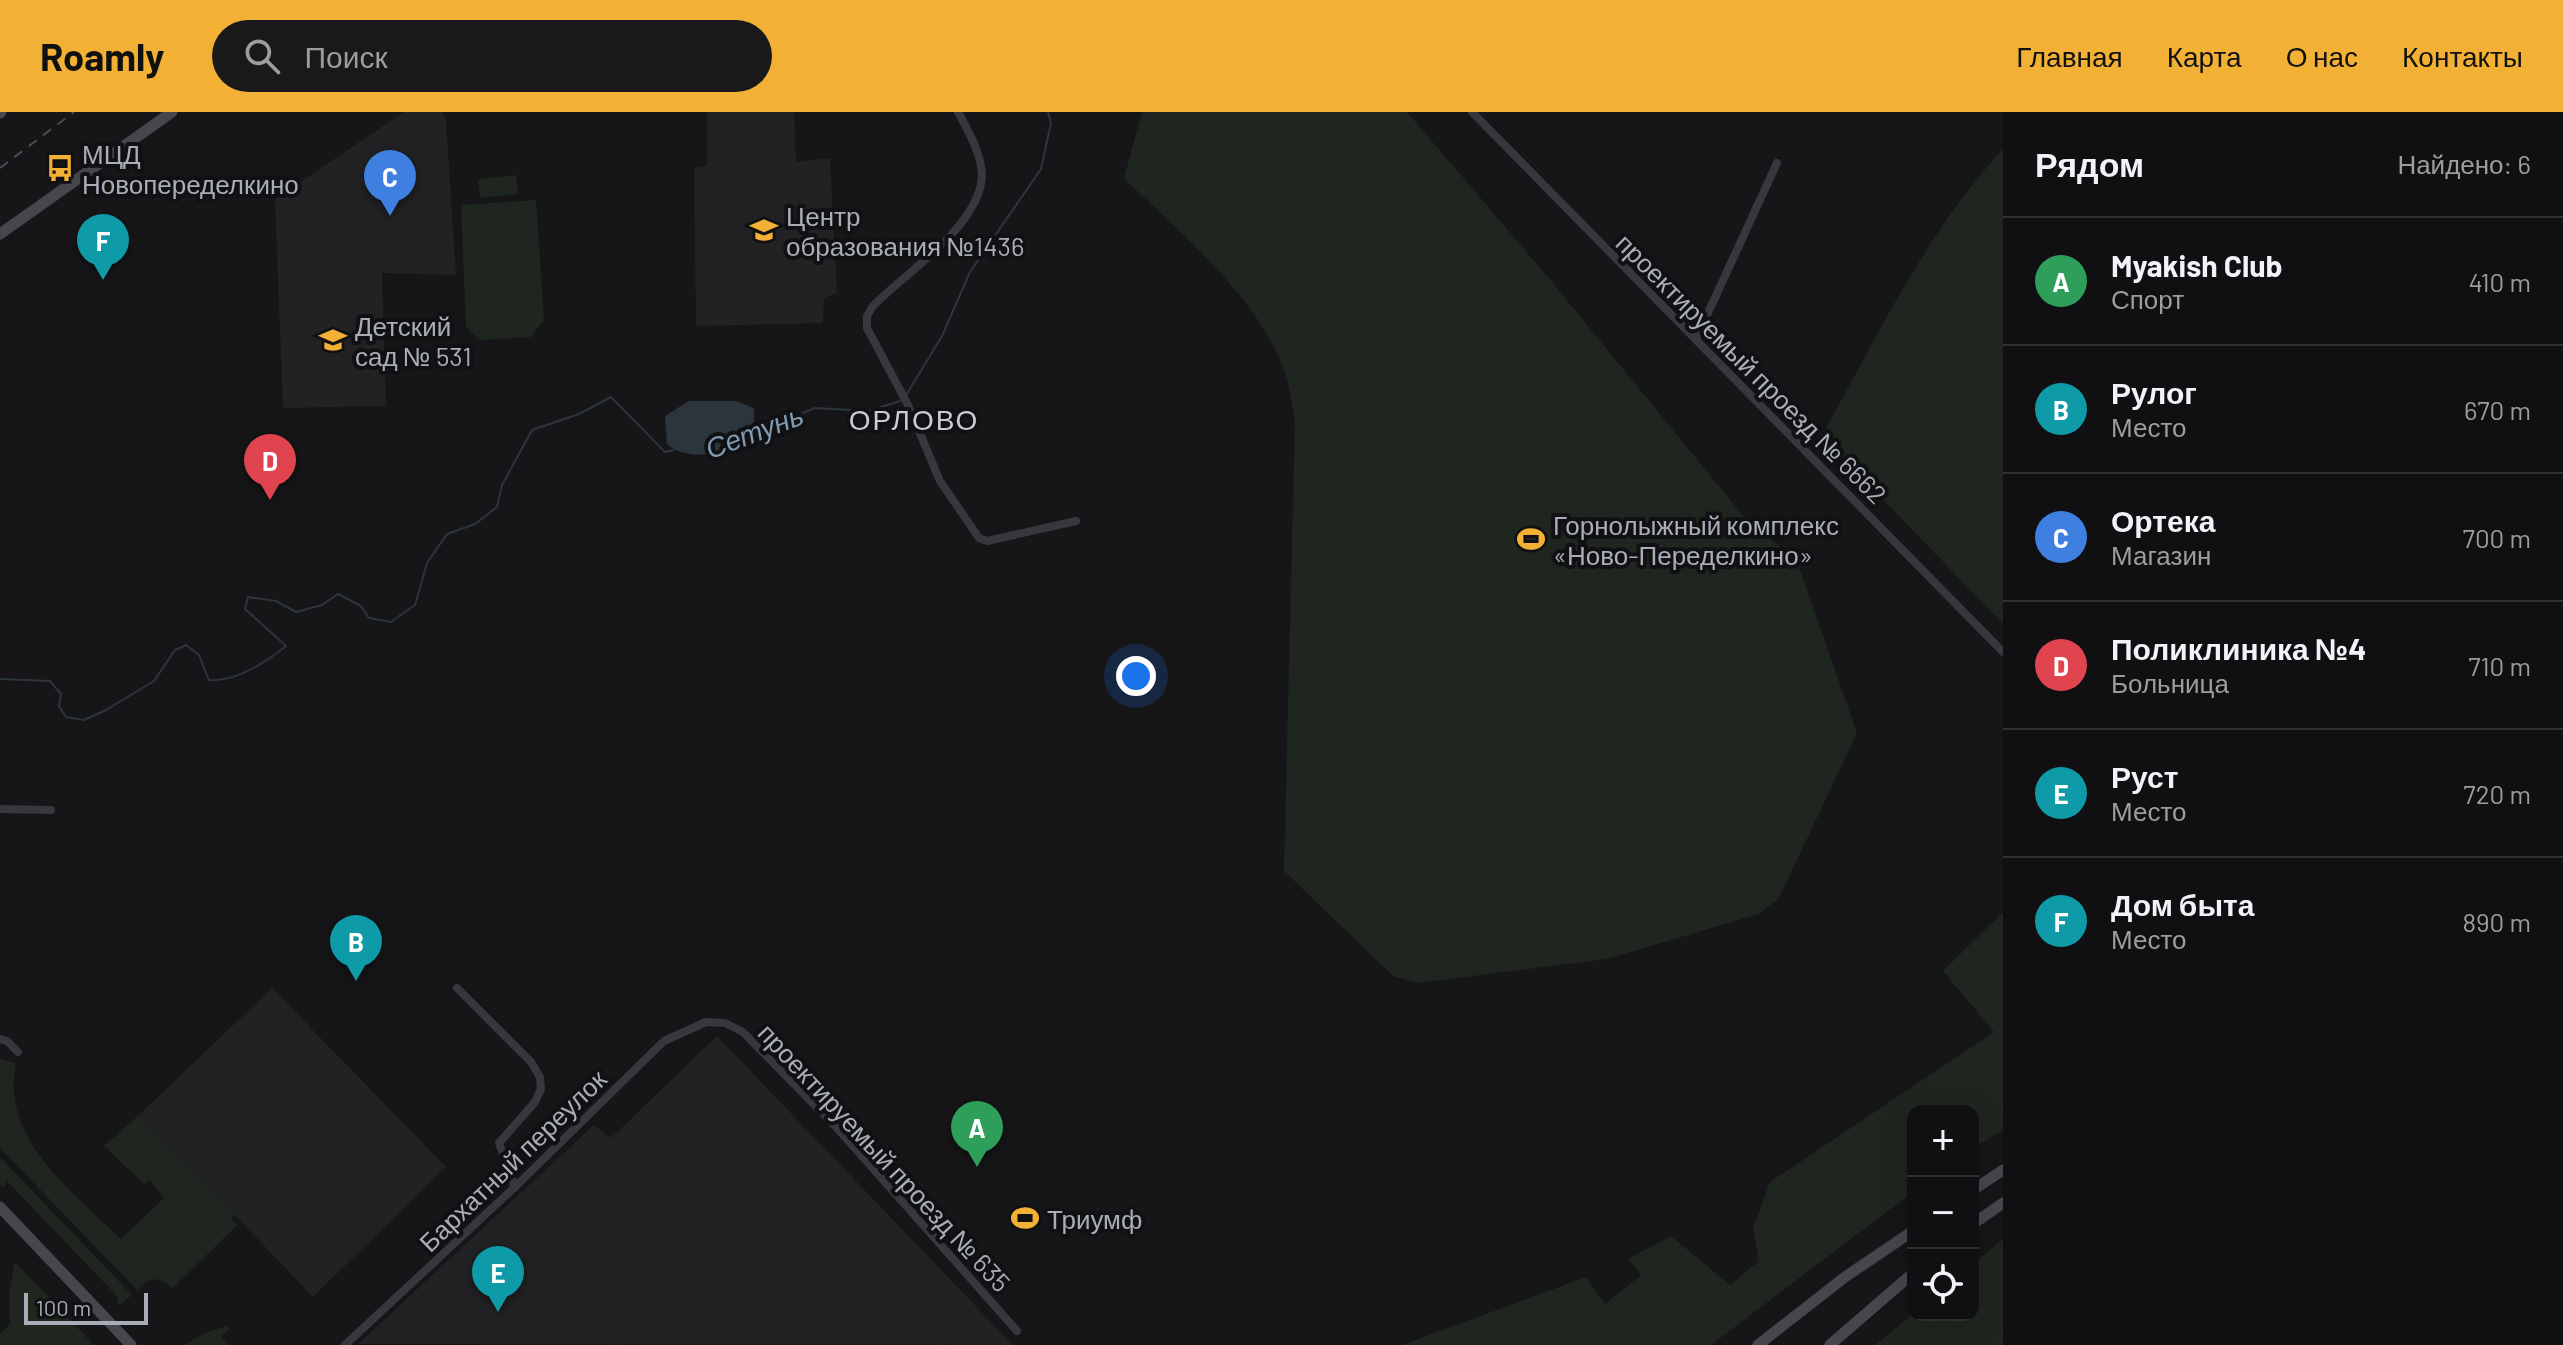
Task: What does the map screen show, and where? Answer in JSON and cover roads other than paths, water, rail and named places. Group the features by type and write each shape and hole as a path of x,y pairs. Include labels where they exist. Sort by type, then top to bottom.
{"main road":[{"path":"0,234 172,112"},
{"path":"1979,1186 2003,1170"},
{"path":"1979,1220 2003,1203"},
{"path":"0,1207 131,1345"},
{"path":"1758,1345 1845,1277 1907,1235"},
{"path":"1830,1345 1907,1278"}],"street":[{"path":"958,112 970,133 982,172 979,195 967,215 941,245 900,278 867,316 867,328 908,405 940,481 979,538 987,541 1076,521"},
{"name":"проектируемый проезд № 6662","path":"1472,112 2003,652"},
{"path":"1696,339 1777,163"},
{"path":"0,809 51,810"},
{"path":"457,988 531,1062 540,1077 541,1089 535,1102 499,1143 515,1187"},
{"name":"Бархатный переулок","path":"345,1345 515,1187 664,1041 695,1024 716,1021"},
{"name":"проектируемый проезд № 635","path":"716,1021 743,1032 816,1107 1017,1331"},
{"path":"0,1039 7,1041 18,1052"}],"water":[{"path":"689,401 736,401 754,408 754,433 736,446 712,454 687,454 676,450 667,444 665,416"}],"waterway":[{"name":"Сетунь","path":"905,397 942,336 970,272 1041,169 1051,123 1048,112"},
{"name":"Сетунь","path":"0,679 50,681 61,694 59,706 66,717 84,720 154,681 175,650 186,645 199,655 209,680 230,678 260,664 286,646 245,609 248,597 276,601 296,612 322,605 338,594 361,606 369,618 391,622 415,605 427,563 447,534 475,524 497,507 502,485 532,430 579,414 611,397 665,452 674,450"},
{"name":"Сетунь","path":"754,433 815,408 868,411 900,401"}],"railway":[{"path":"0,168 74,112"}],"place":[{"name":"МЦД Новопеределкино","path":"60,168"},
{"name":"Ортека","path":"390,216"},
{"name":"Центр образования №1436","path":"764,230"},
{"name":"Дом быта","path":"103,280"},
{"name":"Детский сад № 531","path":"333,340"},
{"name":"Поликлиника №4","path":"270,500"},
{"name":"Горнолыжный комплекс «Ново-Переделкино»","path":"1531,539"},
{"name":"Рулог","path":"356,981"},
{"name":"Myakish Club","path":"977,1167"},
{"name":"Триумф","path":"1025,1218"},
{"name":"Руст","path":"498,1312"}],"district":[{"name":"ОРЛОВО","path":"914,419"}]}
